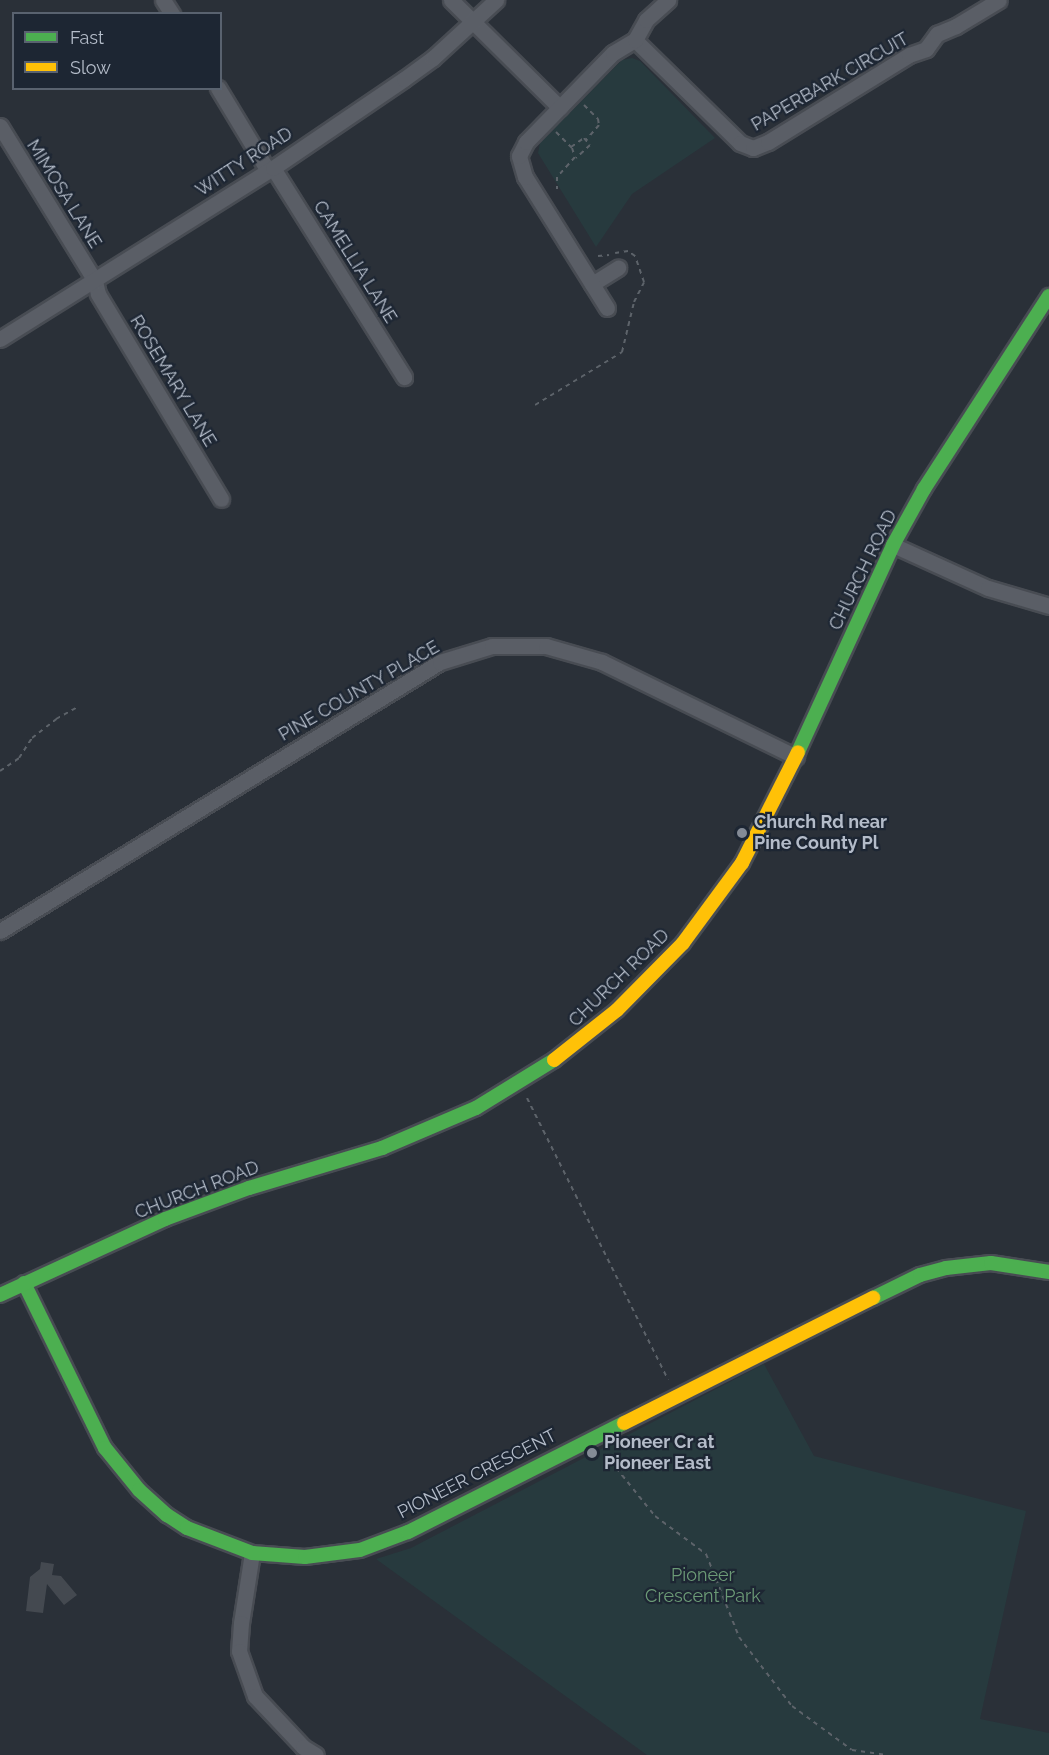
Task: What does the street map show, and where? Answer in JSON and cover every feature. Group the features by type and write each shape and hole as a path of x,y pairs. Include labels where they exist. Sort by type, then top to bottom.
{"main road":[{"name":"CHURCH ROAD","path":"0,1295 165,1219 249,1188 340,1162 424,1132 476,1108 536,1072 616,1010 683,943 742,863 796,757 893,545 924,489 1049,296"},
{"name":"PIONEER CRESCENT","path":"24,1283 95,1428 126,1477 152,1503 187,1528 252,1553 281,1557 332,1556 385,1542 920,1275 946,1268 991,1263 1049,1272"}],"street":[{"path":"451,0 560,108"},
{"name":"WITTY ROAD","path":"0,339 271,170 433,58 496,0"},
{"path":"607,308 525,177 519,164 521,149 613,53 635,40 646,20 668,0"},
{"name":"PAPERBARK CIRCUIT","path":"635,40 740,144 753,148 768,142 909,55 922,51 937,33 956,26 999,0"},
{"name":"CAMELLIA LANE","path":"219,90 404,377"},
{"name":"MIMOSA LANE","path":"0,126 95,281"},
{"path":"592,285 618,268"},
{"name":"ROSEMARY LANE","path":"95,281 98,294 221,499"},
{"path":"893,545 996,591 1049,606"},
{"name":"PINE COUNTY PLACE","path":"0,931 440,662 492,646 546,646 602,662 796,757"},
{"path":"252,1553 239,1651 255,1696 303,1746 316,1755"}],"path":[{"path":"571,147 584,138 586,140 598,128 599,122 578,98"},
{"path":"550,126 571,147 575,157 573,160"},
{"path":"557,189 557,177 590,145 586,140"},
{"path":"535,405 613,359 624,347 634,302 644,282 642,271 639,261 628,251 602,258 598,256"},
{"path":"0,771 19,758 32,738 56,719 79,706"},
{"path":"526,1098 676,1396"},
{"path":"592,1438 655,1516 706,1554 739,1637 792,1706 852,1750 887,1755"}],"green space":[{"path":"632,58 640,61 715,138 632,194 596,247 538,153 540,143 622,60"},
{"name":"Pioneer Crescent Park","path":"764,1364 814,1456 1026,1511 980,1719 1049,1733 1049,1755 647,1755 376,1559 411,1548"}],"building":[{"path":"41,1562 54,1564 52,1575 61,1576 77,1595 64,1605 47,1584 43,1613 26,1611 30,1577 40,1569"}],"traffic: fast":[{"path":"798,752 893,545 924,489 1049,296"},
{"path":"0,1295 165,1219 249,1188 382,1148 476,1108 554,1060"},
{"path":"873,1298 920,1275 946,1268 991,1263 1049,1272"},
{"path":"24,1283 105,1448 139,1490 167,1515 187,1528 252,1553 305,1557 360,1550 408,1532 624,1423"}],"traffic: slow":[{"path":"554,1060 617,1010 683,943 742,863 798,752"},
{"path":"624,1423 873,1298"}],"place":[{"name":"Church Rd near Pine County Pl","path":"742,833"},
{"name":"Pioneer Cr at Pioneer East","path":"592,1453"}]}
